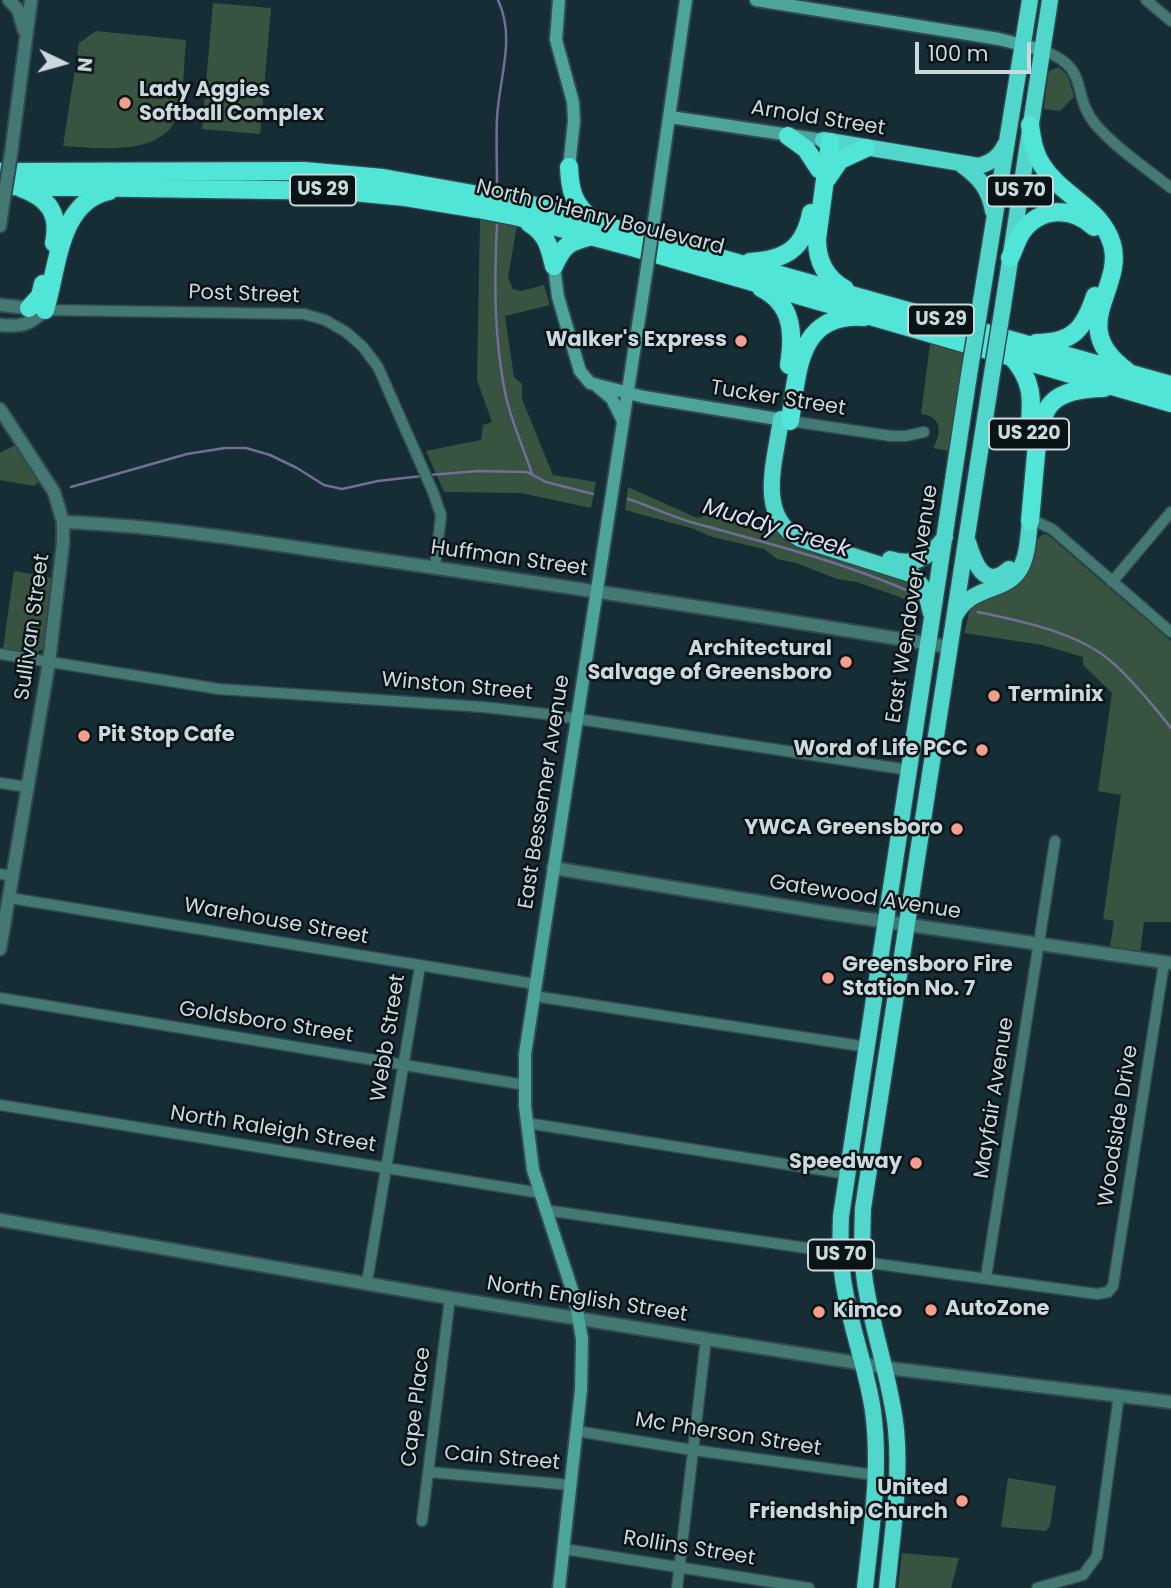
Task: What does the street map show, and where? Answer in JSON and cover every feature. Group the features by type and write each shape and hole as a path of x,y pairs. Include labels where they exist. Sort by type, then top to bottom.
{"highway":[{"name":"East Wendover Avenue","path":"865,1588 875,1475 873,1415 845,1291 841,1216 981,301 1031,0"},
{"name":"East Wendover Avenue","path":"887,1588 897,1451 893,1407 867,1294 861,1243 863,1208 1050,0"},
{"path":"953,622 958,610 968,600 982,591 1008,582 1018,573 1025,559 1026,521 1039,428 1045,410 1057,398 1071,391 1125,381 1102,344 1099,326 1100,308 1112,270 1113,248 1107,230 1097,217 1046,171 1034,149 1030,125"},
{"path":"788,136 806,149 822,175"},
{"name":"Arnold Street","path":"827,141 979,166 991,162 1000,154 1008,140"},
{"path":"827,141 817,255 824,271 835,284 860,297"},
{"path":"741,270 778,259 804,237 822,175 840,160 866,148"},
{"path":"960,163 985,186 994,218"},
{"path":"554,266 548,242 522,210 556,198 563,190 569,167"},
{"path":"554,266 561,249 595,230 573,200 569,167"},
{"name":"North O'Henry Boulevard","path":"0,172 304,171 383,178 522,210 741,270 860,297 1016,349 1125,381 1171,403"},
{"path":"37,309 66,228 75,211 87,200 104,192 125,188"},
{"name":"North O'Henry Boulevard","path":"6,192 125,188 258,188 342,191 522,210"},
{"path":"6,192 31,192 45,201 55,216 57,231 37,309"},
{"path":"1010,258 1022,232 1030,224 1039,216 1060,211 1080,215 1104,241 1105,258 1101,277 1088,316 1080,330 1064,340 1016,349"},
{"path":"741,270 785,307 791,321 793,342 779,496 783,511 797,528 902,563 923,559 937,548 945,537"},
{"name":"North O'Henry Boulevard","path":"741,270 886,319 1016,349"},
{"path":"886,319 860,316 839,319 818,328 809,338 803,349 771,495 778,520 800,539 913,575 925,590 932,624"},
{"name":"US 220","path":"966,535 975,563 988,576 1003,574 1017,557 1026,521 1032,401 1030,384 1016,349"},
{"name":"North O'Henry Boulevard","path":"1125,381 1171,385"}],"main road":[{"path":"756,0 1024,44 1042,50"},
{"path":"560,1 556,40 574,111 569,167"},
{"name":"East Bessemer Avenue","path":"559,1588 583,1356 579,1318 570,1284 530,1156 525,1054 689,1"},
{"name":"Arnold Street","path":"670,117 827,141"},
{"path":"554,266 558,298 580,371 586,380 612,399 623,422"},
{"name":"Tucker Street","path":"596,386 644,397 786,420"}],"street":[{"path":"9,0 18,10 26,38"},
{"path":"0,226 31,0"},
{"path":"1146,0 1171,21"},
{"path":"1042,50 1063,59 1074,71 1087,111 1097,125 1171,188"},
{"name":"Post Street","path":"0,305 37,309 304,314 325,320 346,332 363,347 378,367 433,492 441,515 435,568"},
{"name":"Post Street","path":"0,325 23,325 32,322 37,309"},
{"name":"Sullivan Street","path":"0,409 54,492 63,522 62,565 48,662 27,788 7,875 10,898 3,917 0,949"},
{"name":"Tucker Street","path":"786,420 891,436 924,432"},
{"path":"1112,582 1171,512"},
{"path":"1026,521 1052,529 1171,632"},
{"name":"Huffman Street","path":"63,522 176,532 435,568 948,647"},
{"name":"Winston Street","path":"0,654 219,690 483,707 577,718 909,770"},
{"path":"0,783 27,788"},
{"name":"Mayfair Avenue","path":"986,1278 1055,841"},
{"name":"Gatewood Avenue","path":"552,869 1167,963"},
{"name":"Warehouse Street","path":"10,898 420,966 534,990 867,1046"},
{"name":"Woodside Drive","path":"986,1278 1097,1294 1108,1292 1113,1286 1167,963"},
{"name":"Webb Street","path":"367,1282 420,966"},
{"name":"Goldsboro Street","path":"0,998 525,1085"},
{"name":"North Raleigh Street","path":"0,1105 540,1193"},
{"path":"527,1123 847,1174"},
{"path":"545,1210 841,1253"},
{"name":"North English Street","path":"0,1220 450,1298 884,1367 1171,1402"},
{"path":"863,1262 986,1278"},
{"name":"Cape Place","path":"422,1521 450,1298"},
{"path":"677,1588 706,1339"},
{"path":"1037,1588 1083,1575 1097,1556 1119,1395"},
{"name":"Mc Pherson Street","path":"576,1431 875,1475"},
{"name":"Cain Street","path":"429,1472 570,1485"},
{"name":"Rollins Street","path":"564,1549 808,1588"}],"green space":[{"path":"213,3 271,8 260,134 202,129"},
{"name":"Lady Aggies Softball Complex","path":"96,31 186,40 177,116 169,129 158,138 128,147 63,146 79,43"},
{"path":"1059,67 1068,76 1074,97 1060,111 1044,109 1048,75 1050,70"},
{"path":"480,219 517,225 508,278 513,289 521,291 544,285 550,305 505,316 514,377 522,384 522,399 553,475 596,482 591,508 521,493 444,492 426,451 481,440 483,425 492,422 477,380"},
{"path":"930,344 964,353 949,451 933,448 938,437 938,426 933,418 921,414"},
{"path":"15,445 40,481 34,486 0,480 0,453"},
{"path":"628,487 697,518 718,516 760,531 771,532 777,527 906,576 918,589 922,605 857,582 837,579 796,563 777,559 764,549 712,537 694,529 625,510"},
{"path":"1043,534 1048,535 1171,641 1171,922 1144,922 1140,953 1110,947 1114,921 1103,919 1121,795 1098,791 1112,693 1083,665 1083,657 1042,645 964,633 975,602 1010,586 1023,576 1031,562 1035,541"},
{"path":"14,571 54,578 44,648 35,654 3,649"},
{"path":"1008,1478 1056,1486 1050,1526 1046,1531 1001,1527"},
{"path":"902,1553 959,1558 951,1588 898,1588"}],"waterway":[{"name":"Muddy Creek","path":"497,183 497,118 506,43 506,29 498,0"},
{"name":"Muddy Creek","path":"497,225 496,311 502,376 511,416 532,474"},
{"path":"71,487 187,454 225,448 246,448 270,455 324,485 342,489 378,481 422,476"},
{"path":"429,475 478,471 527,472 546,482 593,494"},
{"name":"Muddy Creek","path":"628,499 686,521 832,563 913,593"},
{"name":"Muddy Creek","path":"978,612 1050,630 1100,653 1129,678 1171,728"}],"place":[{"name":"Lady Aggies Softball Complex","path":"125,103"},
{"name":"Walker's Express","path":"741,341"},
{"name":"Architectural Salvage of Greensboro","path":"846,662"},
{"name":"Terminix","path":"994,696"},
{"name":"Pit Stop Cafe","path":"84,736"},
{"name":"Word of Life PCC","path":"982,750"},
{"name":"YWCA Greensboro","path":"957,829"},
{"name":"Greensboro Fire Station No. 7","path":"828,978"},
{"name":"Speedway","path":"916,1163"},
{"name":"AutoZone","path":"931,1310"},
{"name":"Kimco","path":"819,1312"},
{"name":"United Friendship Church","path":"962,1501"}]}
